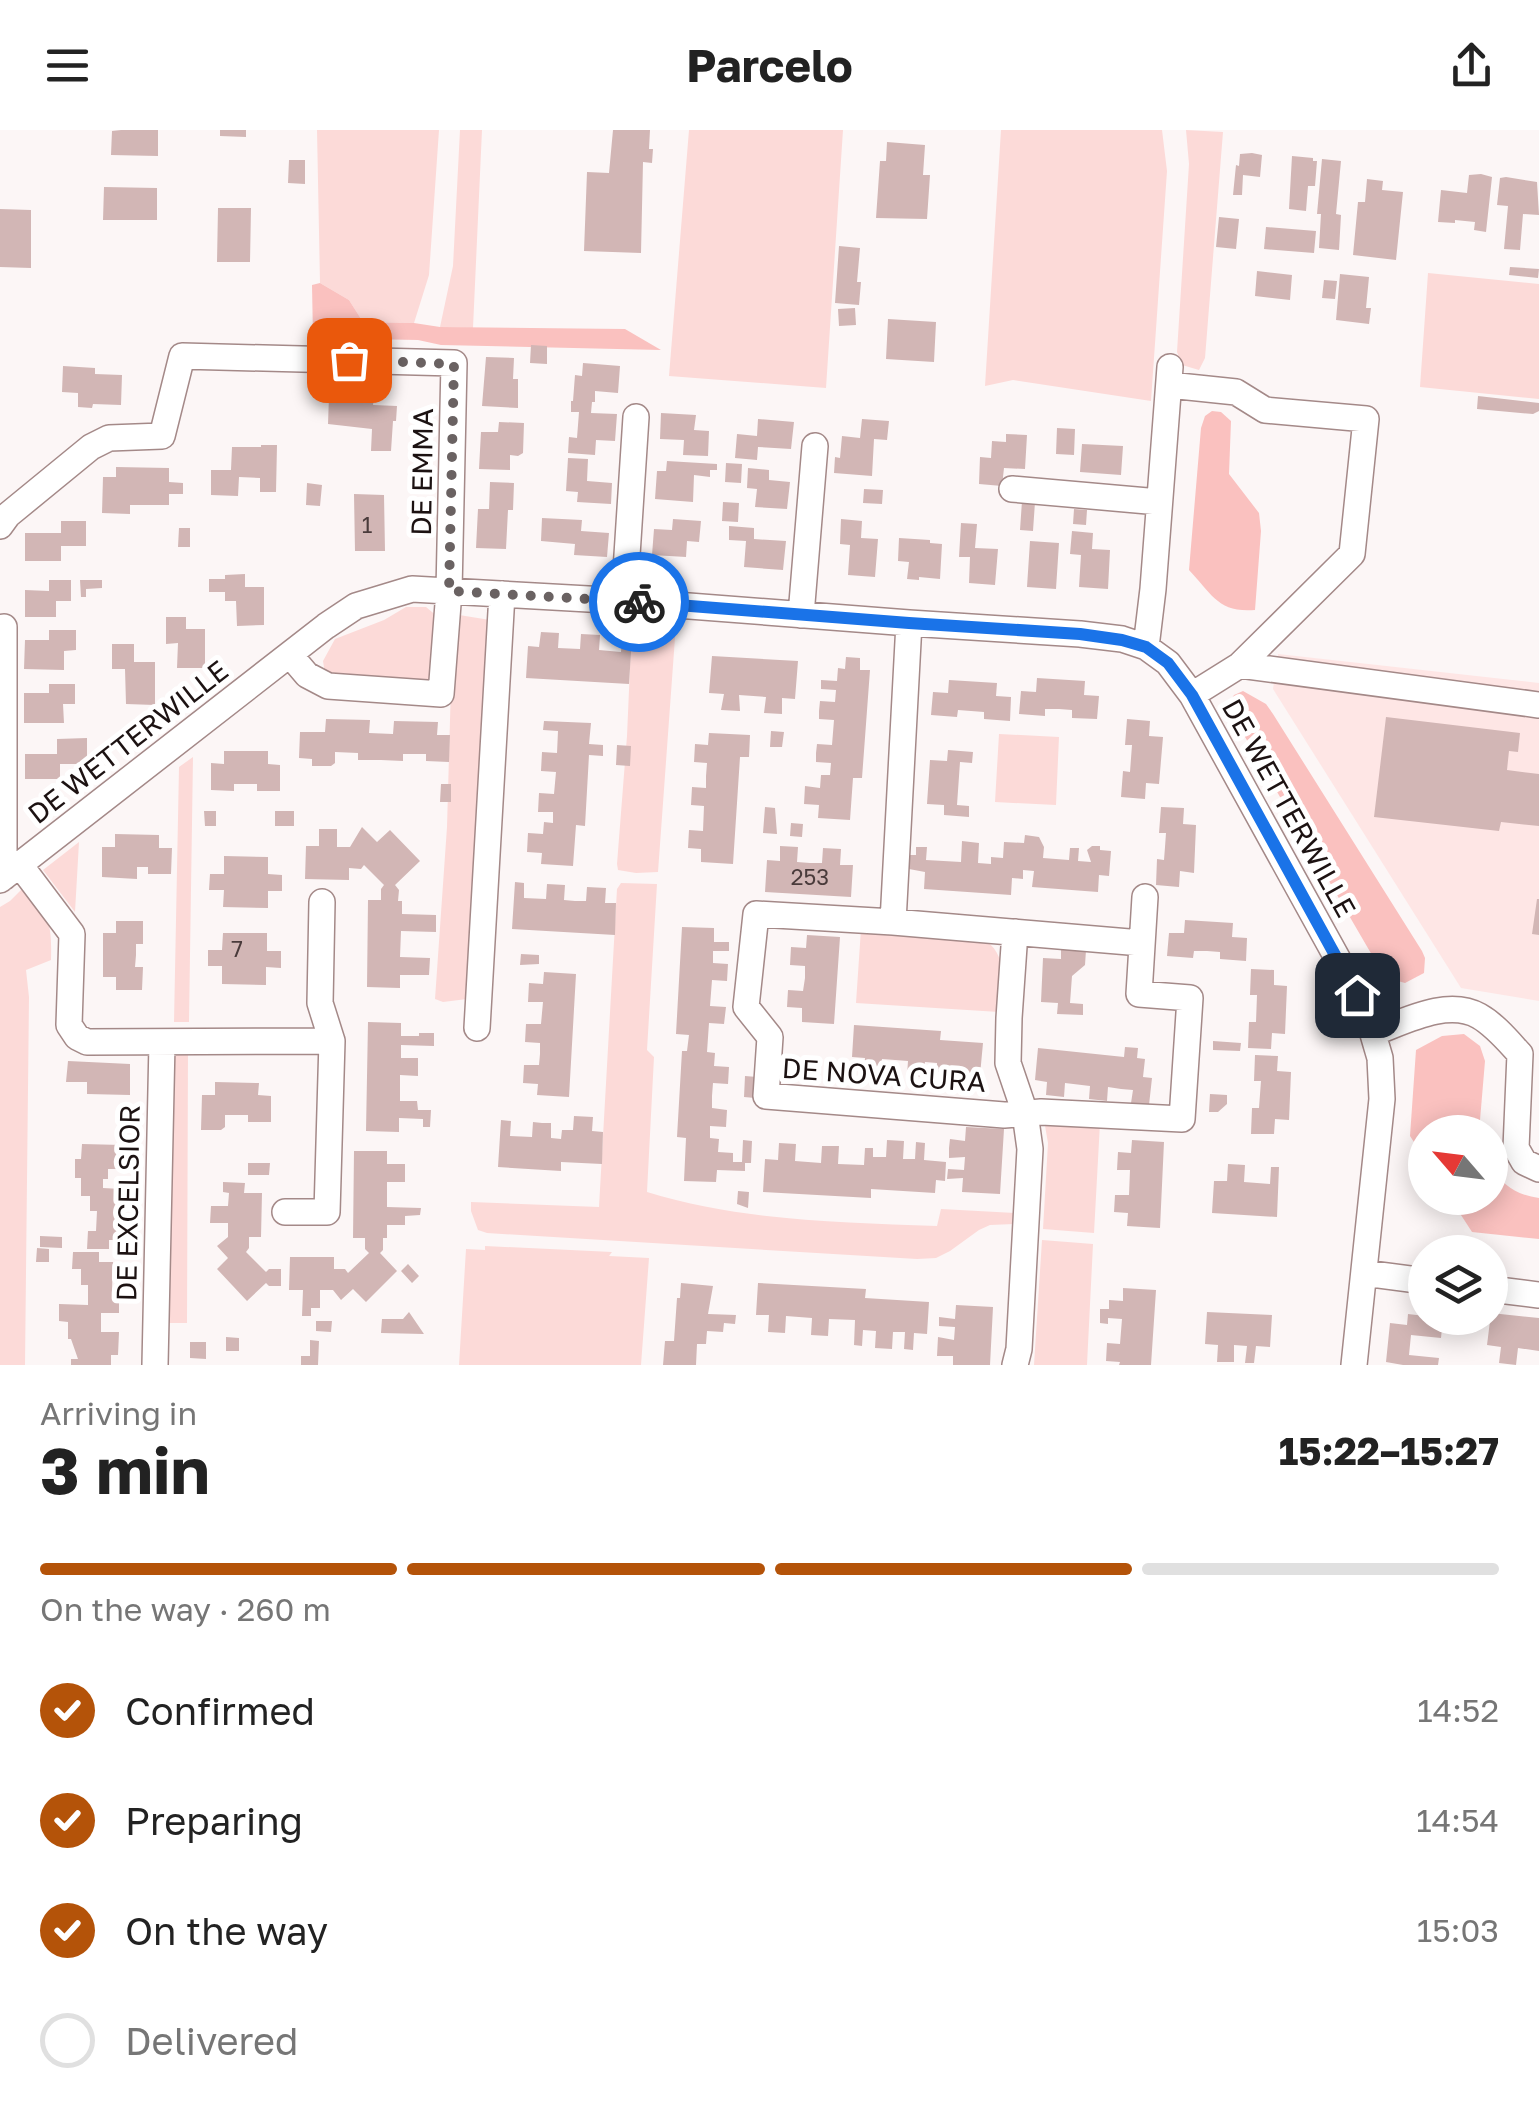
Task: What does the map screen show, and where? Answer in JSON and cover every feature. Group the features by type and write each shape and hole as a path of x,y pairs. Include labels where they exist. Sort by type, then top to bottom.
{"street":[{"name":"DE EMMA","path":"0,526 91,446 109,438 162,436 182,356 454,364 449,591"},
{"path":"1146,647 1169,376 1236,392 1265,410 1366,419 1352,554 1240,665 1192,695"},
{"path":"624,601 636,417"},
{"path":"800,614 814,446"},
{"path":"1012,490 1159,502"},
{"name":"DE WETTERWILLE","path":"8,874 356,606 412,589 1080,634 1146,647 1168,663 1192,695 1346,974 1368,1017 1380,1058 1382,1099 1354,1365"},
{"path":"290,655 307,675 328,686 441,694 449,591"},
{"path":"477,1028 502,594"},
{"path":"892,922 909,623"},
{"name":"DE WETTERWILLE","path":"4,627 8,874"},
{"path":"1240,665 1539,705"},
{"path":"8,874 72,934 69,1024 77,1037 88,1042 332,1041"},
{"name":"DE NOVA CURA","path":"1141,943 756,914 746,1007 770,1037 766,1096 1004,1114 1182,1119 1190,998 1139,994 1146,897"},
{"path":"286,1212 326,1212 332,1041 320,1003 322,902"},
{"name":"DE NOVA CURA","path":"1014,932 1008,1063 1025,1113 1030,1149 1019,1350 1014,1365"},
{"path":"1373,1034 1426,1014 1458,1008 1495,1028 1520,1054 1516,1148 1524,1162 1539,1169"},
{"name":"DE EXCELSIOR","path":"155,1365 162,1043"},
{"path":"1364,1272 1408,1278"},
{"path":"1508,1292 1539,1296"}],"shaded area":[{"path":"317,130 439,130 429,275 414,323 363,322 349,300 320,283"},
{"path":"460,130 482,130 473,328 440,327 453,266"},
{"path":"689,130 843,130 826,388 669,376"},
{"path":"1001,130 1162,130 1167,171 1151,401 1013,380 985,386"},
{"path":"1186,130 1223,132 1205,358 1199,370 1182,365 1177,352 1189,164"},
{"path":"1428,273 1539,284 1539,399 1420,387"},
{"path":"320,283 349,300 363,322 625,329 661,350 313,338 312,285"},
{"path":"1212,411 1221,412 1231,421 1229,474 1259,513 1255,610 1224,605 1189,570 1201,428 1205,416"},
{"path":"406,607 426,607 438,617 433,684 325,674 323,661 335,639"},
{"path":"453,614 490,620 467,999 443,1002 435,999 447,827"},
{"path":"632,621 676,624 658,872 618,870 617,864"},
{"path":"1278,654 1539,683 1539,1001 1461,988 1273,689"},
{"path":"1243,691 1266,704 1273,714 1422,951 1424,973 1405,983 1383,974 1227,706 1234,695"},
{"path":"999,734 1059,737 1056,805 995,802"},
{"path":"193,757 189,1022 174,1022 179,767"},
{"path":"79,842 75,912 43,870"},
{"path":"621,883 657,884 647,1050 654,1057 647,1192 718,1209 791,1218 937,1226 941,1209 1015,1213 1014,1224 990,1225 936,1258 917,1259 478,1230 471,1202 599,1207 617,889"},
{"path":"23,888 47,920 51,960 26,970 29,997 25,1365 0,1365 0,907"},
{"path":"861,929 986,941 1001,964 999,1012 856,1003"},
{"path":"1464,1034 1480,1046 1485,1061 1480,1115 1411,1115 1416,1050 1442,1036"},
{"path":"188,1051 187,1323 162,1323 170,1068 177,1053"},
{"path":"1044,1120 1100,1123 1094,1233 1043,1229 1048,1143"},
{"path":"1508,1186 1539,1198 1539,1239 1472,1232 1461,1215 1508,1215"},
{"path":"1042,1240 1093,1244 1087,1365 1034,1365"},
{"path":"485,1246 612,1252 609,1256 649,1258 641,1365 459,1365 466,1249 485,1250"}],"building":[{"path":"158,130 158,156 111,155 112,131"},
{"path":"220,130 246,130 246,137 220,136"},
{"path":"613,130 650,130 652,163 643,162 641,253 584,251 587,172 609,173"},
{"path":"887,142 925,145 923,175 930,175 927,219 876,218 880,161 886,161"},
{"path":"1240,154 1262,155 1260,177 1243,175 1242,195 1233,195"},
{"path":"1292,156 1317,161 1315,186 1308,186 1306,211 1289,209"},
{"path":"1322,159 1341,161 1336,214 1341,215 1339,250 1319,248 1321,214 1317,214"},
{"path":"289,160 305,160 305,184 288,183"},
{"path":"1469,175 1492,177 1486,232 1474,230 1475,222 1438,222 1441,190 1467,193"},
{"path":"1500,178 1537,182 1539,215 1523,214 1520,250 1504,249 1508,206 1497,205"},
{"path":"1367,179 1383,181 1382,190 1403,192 1396,260 1353,255 1358,202 1365,202"},
{"path":"104,187 157,188 157,220 103,220"},
{"path":"218,208 251,208 250,262 217,262"},
{"path":"0,209 31,210 31,268 0,267"},
{"path":"1219,217 1239,219 1236,249 1216,247"},
{"path":"1266,227 1316,231 1314,253 1264,249"},
{"path":"839,246 860,248 859,305 835,303"},
{"path":"1510,267 1539,269 1538,278 1509,275"},
{"path":"1257,271 1292,275 1290,300 1255,296"},
{"path":"1340,274 1369,277 1369,324 1336,320"},
{"path":"1324,280 1337,281 1335,299 1322,298"},
{"path":"855,308 856,325 839,326 838,309"},
{"path":"888,319 936,322 934,362 886,359"},
{"path":"531,345 547,346 547,364 530,363"},
{"path":"486,357 514,358 518,408 482,406"},
{"path":"583,363 620,366 618,393 595,391 591,413 617,414 615,441 596,440 595,455 568,453 569,437 577,438 579,412 571,412 571,401 575,375 582,376"},
{"path":"63,366 95,368 95,374 122,375 121,405 78,407 78,393 62,392"},
{"path":"329,396 374,397 373,405 397,406 391,451 371,451 372,429 328,424"},
{"path":"1478,396 1539,403 1539,411 1533,414 1477,409"},
{"path":"661,413 696,415 694,430 709,431 708,456 683,455 684,440 660,439"},
{"path":"758,419 794,422 791,449 758,447 757,460 735,458 737,434 757,436"},
{"path":"862,419 889,421 887,440 874,439 872,476 834,473 842,436 860,438"},
{"path":"499,422 524,423 523,453 510,455 510,470 479,469 481,432 498,432"},
{"path":"1057,428 1075,429 1074,455 1056,454"},
{"path":"1006,434 1027,435 1025,469 1004,468 1002,486 979,484 980,457 991,458 992,441 1006,442"},
{"path":"1082,444 1123,446 1121,475 1080,472"},
{"path":"277,445 276,492 260,492 260,478 239,477 238,496 211,495 211,470 231,470 232,447"},
{"path":"568,458 588,459 587,481 612,483 611,504 577,502 578,492 566,491"},
{"path":"667,461 717,464 717,470 710,470 710,477 694,475 693,502 655,499 657,471 666,471"},
{"path":"726,463 742,464 741,483 725,482"},
{"path":"116,467 169,468 169,482 183,483 183,494 169,494 169,505 130,505 130,514 102,513 103,477 116,477"},
{"path":"748,468 769,470 769,480 790,482 787,509 755,507 757,489 747,488"},
{"path":"490,482 514,483 506,549 476,548 478,509 489,509"},
{"path":"307,483 322,485 320,506 306,505"},
{"path":"864,489 883,490 882,504 863,503"},
{"path":"354,494 384,495 385,551 355,551"},
{"path":"1022,501 1035,502 1033,531 1020,530"},
{"path":"723,502 739,503 738,522 722,521"},
{"path":"1074,509 1087,510 1086,525 1073,524"},
{"path":"542,518 582,520 581,531 609,533 607,557 574,555 575,544 541,541"},
{"path":"673,519 701,521 699,542 687,541 686,557 652,555 654,529 672,530"},
{"path":"841,519 862,521 861,538 878,539 875,577 848,575 850,545 840,544"},
{"path":"61,521 86,521 86,546 61,546 61,561 25,561 25,533 61,533"},
{"path":"961,523 977,524 975,548 998,549 995,585 969,583 970,557 959,557"},
{"path":"729,526 754,528 754,539 786,541 783,570 744,567 746,541 729,540"},
{"path":"179,528 190,528 190,547 178,547"},
{"path":"1072,531 1093,533 1092,549 1110,550 1108,589 1079,587 1081,555 1070,554"},
{"path":"899,538 942,544 940,579 907,579 909,562 898,561"},
{"path":"1030,541 1059,543 1056,589 1027,587"},
{"path":"245,574 245,587 264,587 264,625 237,626 236,601 225,601 225,592 209,592 209,579"},
{"path":"49,580 71,580 71,601 56,601 56,617 25,617 25,590 49,591"},
{"path":"80,580 102,580 102,588 86,589 86,597 81,597"},
{"path":"166,617 186,617 186,629 205,629 205,668 177,668 178,643 166,644"},
{"path":"49,630 76,630 76,650 64,651 64,670 24,669 25,640 49,640"},
{"path":"541,632 559,633 558,648 580,649 581,634 600,635 599,650 621,652 622,637 632,637 629,684 526,678 528,646 539,647"},
{"path":"112,644 134,644 134,662 155,662 155,705 126,704 125,669 112,669"},
{"path":"712,656 798,661 795,699 782,698 782,714 764,713 766,697 739,695 740,711 721,710 724,694 709,693"},
{"path":"846,657 860,658 860,670 870,670 862,778 853,778 850,820 818,818 819,805 804,804 805,786 820,788 821,775 830,775 831,763 816,762 816,753 817,744 832,745 834,720 819,719 819,711 820,701 835,702 836,690 821,689 821,680 837,681 838,668 845,669"},
{"path":"1037,678 1085,681 1084,695 1099,696 1097,719 1072,718 1072,710 1059,709 1045,709 1045,716 1019,714 1021,691 1036,692"},
{"path":"949,680 997,683 996,696 1011,697 1010,721 984,719 984,712 958,710 957,717 931,715 933,692 948,693"},
{"path":"49,684 75,684 75,704 63,704 64,723 24,723 24,693 49,693"},
{"path":"1386,717 1520,733 1518,752 1509,751 1507,770 1539,774 1539,826 1501,822 1499,831 1374,817"},
{"path":"326,719 370,720 369,733 393,734 394,721 438,722 437,735 450,735 449,762 426,761 426,754 403,754 403,761 358,760 358,753 335,752 335,763 331,766 312,766 312,759 299,758 300,732 325,732"},
{"path":"1127,719 1150,721 1149,736 1163,737 1159,784 1146,783 1145,799 1121,797 1123,771 1130,772 1132,745 1125,745"},
{"path":"544,721 591,723 589,744 603,745 603,756 589,755 585,826 576,825 573,866 541,864 542,853 527,852 528,833 543,834 544,822 553,823 553,812 538,812 539,793 554,794 556,772 541,771 542,752 557,753 558,731 543,730"},
{"path":"771,731 784,732 782,747 770,747"},
{"path":"709,733 750,735 749,757 740,757 733,864 701,862 701,849 688,848 689,830 703,831 704,806 691,805 692,787 706,788 707,763 694,762 695,744 708,745"},
{"path":"87,738 87,764 60,764 60,779 25,779 25,754 57,754 57,739"},
{"path":"617,745 631,746 630,766 616,765"},
{"path":"948,750 973,752 972,763 960,762 957,805 969,806 969,817 944,815 944,805 927,804 930,760 947,761"},
{"path":"224,751 268,751 268,764 280,765 280,791 257,791 257,784 234,784 234,791 211,790 211,763 224,764"},
{"path":"441,784 451,784 451,802 440,802"},
{"path":"765,807 775,808 777,834 763,833"},
{"path":"1161,807 1184,808 1183,824 1196,825 1194,873 1180,871 1179,887 1156,885 1157,859 1164,860 1166,833 1159,833"},
{"path":"204,811 216,811 216,826 205,826"},
{"path":"275,811 294,811 294,826 275,826"},
{"path":"791,823 803,824 802,837 790,836"},
{"path":"362,827 377,842 390,830 420,861 395,885 399,890 398,901 402,901 402,914 436,915 436,932 401,931 400,957 430,958 429,975 400,975 400,988 367,987 368,900 381,900 384,885 364,865 361,869 349,868 349,880 305,879 306,846 319,846 319,829 337,829 337,847 350,847"},
{"path":"115,834 159,835 159,848 172,848 171,874 148,874 148,867 137,867 137,879 102,877 102,847 115,847"},
{"path":"1025,835 1039,837 1044,847 1043,858 1069,860 1070,848 1079,848 1078,861 1091,862 1087,850 1092,846 1111,851 1109,876 1099,875 1098,892 1032,887 1034,871 1023,870 1023,879 1012,878 1011,895 924,889 925,872 909,869 910,855 916,855 916,847 927,847 926,860 961,862 962,841 979,843 978,863 991,864 991,857 1003,858 1004,842 1024,843"},
{"path":"780,846 798,847 797,862 810,863 822,863 823,848 841,849 840,865 853,865 851,897 765,892 767,860 780,861"},
{"path":"224,856 268,857 268,874 282,875 282,891 268,891 268,908 223,907 224,890 209,890 210,874 224,874"},
{"path":"515,882 524,883 524,898 546,899 547,884 565,885 564,900 575,901 586,901 587,887 606,888 605,903 616,903 615,935 512,929"},
{"path":"1539,899 1539,935 1532,934"},
{"path":"1185,920 1233,923 1232,937 1247,938 1246,961 1220,959 1220,952 1207,951 1194,951 1193,958 1167,956 1169,933 1184,933"},
{"path":"116,921 143,921 143,944 136,944 135,967 143,967 142,990 116,990 116,977 103,977 103,933 116,933"},
{"path":"682,927 714,928 714,942 729,942 729,951 713,951 713,963 728,964 727,981 712,980 710,1006 726,1007 724,1024 709,1023 707,1052 715,1053 714,1066 729,1067 728,1084 713,1083 712,1096 712,1108 727,1110 726,1127 710,1126 710,1138 719,1139 718,1152 733,1153 733,1162 742,1162 743,1140 752,1141 751,1163 745,1163 745,1171 717,1170 716,1182 684,1181 686,1138 677,1137 682,1051 687,1051 689,1035 676,1034"},
{"path":"223,933 267,933 267,951 281,951 281,968 266,967 266,985 222,984 222,966 208,966 208,950 222,950"},
{"path":"807,935 840,937 834,1024 802,1022 802,1008 787,1007 788,990 803,991 805,978 805,966 790,965 791,947 806,948"},
{"path":"1061,948 1086,950 1085,965 1072,976 1070,1003 1083,1004 1083,1015 1057,1014 1058,1003 1041,1002 1043,958 1061,959"},
{"path":"521,954 539,955 539,964 520,965"},
{"path":"1251,969 1274,970 1274,985 1287,986 1285,1034 1272,1033 1271,1049 1248,1048 1249,1022 1256,1022 1257,995 1250,995"},
{"path":"544,972 576,974 569,1097 537,1095 538,1084 523,1083 524,1065 539,1065 540,1054 540,1043 525,1042 526,1024 541,1024 543,1002 528,1002 529,983 543,984"},
{"path":"368,1022 401,1023 401,1036 434,1033 434,1046 401,1045 401,1058 418,1058 418,1076 400,1075 400,1101 417,1101 418,1110 431,1110 430,1127 423,1127 423,1119 399,1118 399,1132 366,1131"},
{"path":"854,1025 941,1031 940,1040 983,1043 980,1075 967,1074 966,1089 949,1088 950,1073 937,1072 937,1063 925,1062 924,1077 907,1076 908,1061 882,1059 881,1075 864,1073 865,1058 852,1057"},
{"path":"1213,1041 1241,1043 1240,1051 1213,1050"},
{"path":"1125,1047 1138,1048 1137,1058 1145,1059 1143,1077 1152,1078 1149,1105 1131,1103 1133,1090 1108,1087 1107,1101 1089,1099 1090,1086 1065,1083 1064,1097 1046,1095 1047,1082 1035,1080 1038,1048 1124,1057"},
{"path":"1255,1055 1278,1056 1277,1071 1291,1072 1289,1120 1275,1119 1274,1134 1251,1134 1252,1108 1259,1108 1261,1081 1254,1081"},
{"path":"68,1061 130,1064 130,1095 87,1094 87,1082 66,1082"},
{"path":"745,1076 757,1077 755,1098 744,1097"},
{"path":"215,1082 259,1083 258,1095 271,1096 271,1122 248,1122 248,1115 225,1115 225,1127 221,1130 201,1130 202,1095 215,1095"},
{"path":"1210,1094 1227,1095 1227,1104 1218,1112 1209,1112"},
{"path":"574,1116 593,1117 592,1131 603,1132 602,1164 561,1162 561,1171 498,1167 501,1120 511,1121 510,1136 532,1137 533,1122 551,1123 551,1138 561,1139 562,1130 573,1130"},
{"path":"966,1127 1004,1129 1000,1194 962,1192 963,1178 947,1179 948,1169 964,1170 965,1157 949,1158 949,1148 950,1139 965,1141"},
{"path":"887,1140 904,1141 903,1159 915,1159 916,1142 925,1143 924,1160 946,1162 945,1181 936,1180 935,1193 871,1189 871,1198 763,1192 765,1159 778,1160 779,1143 796,1144 795,1161 821,1163 822,1146 839,1146 838,1164 864,1165 865,1148 873,1148 873,1157 886,1157"},
{"path":"1132,1140 1164,1142 1160,1228 1127,1226 1128,1213 1114,1212 1115,1195 1129,1195 1130,1170 1117,1170 1118,1152 1131,1153"},
{"path":"82,1144 122,1145 121,1169 108,1169 103,1188 121,1189 121,1217 128,1217 127,1240 109,1240 109,1249 87,1249 88,1231 96,1231 97,1211 90,1211 90,1196 81,1196 81,1178 75,1178 75,1159 81,1159"},
{"path":"354,1151 387,1151 387,1164 405,1164 405,1182 387,1182 387,1207 421,1208 420,1215 405,1216 405,1225 387,1225 387,1238 383,1238 380,1253 397,1271 366,1302 353,1289 341,1300 333,1290 320,1290 320,1308 311,1308 311,1316 302,1316 303,1290 289,1290 290,1257 334,1257 334,1269 345,1269 348,1273 369,1253 365,1238 353,1238"},
{"path":"248,1163 270,1163 269,1175 248,1175"},
{"path":"1228,1164 1245,1165 1244,1182 1270,1184 1271,1167 1279,1167 1277,1217 1212,1213 1214,1181 1227,1181"},
{"path":"223,1182 245,1183 244,1193 262,1193 261,1237 249,1237 246,1252 266,1272 281,1269 281,1286 266,1283 247,1301 217,1269 228,1258 217,1246 228,1237 228,1223 210,1223 211,1206 228,1206 229,1193 223,1192"},
{"path":"738,1191 749,1192 748,1208 737,1204"},
{"path":"40,1236 62,1237 62,1248 40,1247"},
{"path":"37,1248 49,1249 49,1262 36,1262"},
{"path":"73,1252 99,1252 99,1262 113,1262 112,1290 119,1290 119,1313 101,1313 101,1332 119,1332 118,1355 111,1355 111,1365 71,1365 71,1359 78,1359 68,1339 68,1322 59,1321 59,1304 88,1305 88,1285 81,1285 81,1269 72,1269"},
{"path":"408,1264 419,1276 412,1283 401,1271"},
{"path":"681,1283 713,1286 708,1314 736,1315 735,1324 724,1323 723,1332 707,1331 706,1344 697,1344 696,1365 663,1365 665,1341 674,1341"},
{"path":"758,1283 866,1289 865,1298 929,1302 927,1334 914,1333 913,1350 904,1349 905,1332 893,1332 892,1349 875,1348 876,1331 863,1330 862,1346 854,1345 855,1320 829,1319 828,1336 811,1335 812,1318 786,1316 785,1333 768,1332 769,1315 756,1315"},
{"path":"1123,1288 1156,1290 1151,1365 1106,1361 1107,1343 1120,1344 1122,1319 1108,1318 1108,1324 1100,1323 1100,1309 1109,1309 1109,1300 1123,1301"},
{"path":"956,1305 993,1307 990,1365 953,1365 953,1356 937,1356 938,1337 954,1340 955,1327 939,1326 939,1317 955,1319"},
{"path":"409,1312 424,1334 381,1333 382,1319 403,1319"},
{"path":"1207,1312 1272,1315 1270,1347 1256,1346 1254,1363 1245,1363 1247,1346 1234,1345 1234,1362 1217,1362 1218,1345 1205,1344"},
{"path":"1408,1314 1409,1355 1439,1358 1438,1365 1386,1362 1390,1323 1407,1325"},
{"path":"1508,1315 1539,1318 1539,1351 1518,1348 1516,1365 1499,1363 1501,1347 1487,1345 1488,1335 1508,1335"},
{"path":"316,1321 332,1321 331,1332 316,1331"},
{"path":"226,1337 239,1338 239,1351 226,1351"},
{"path":"310,1340 319,1341 318,1365 301,1365 301,1356 310,1356"},
{"path":"190,1342 206,1342 206,1359 190,1358"}],"way so far":[{"path":"349,360 454,364 449,591 639,602"}],"route":[{"path":"639,602 1080,634 1146,647 1168,663 1192,695 1357,995"}]}
